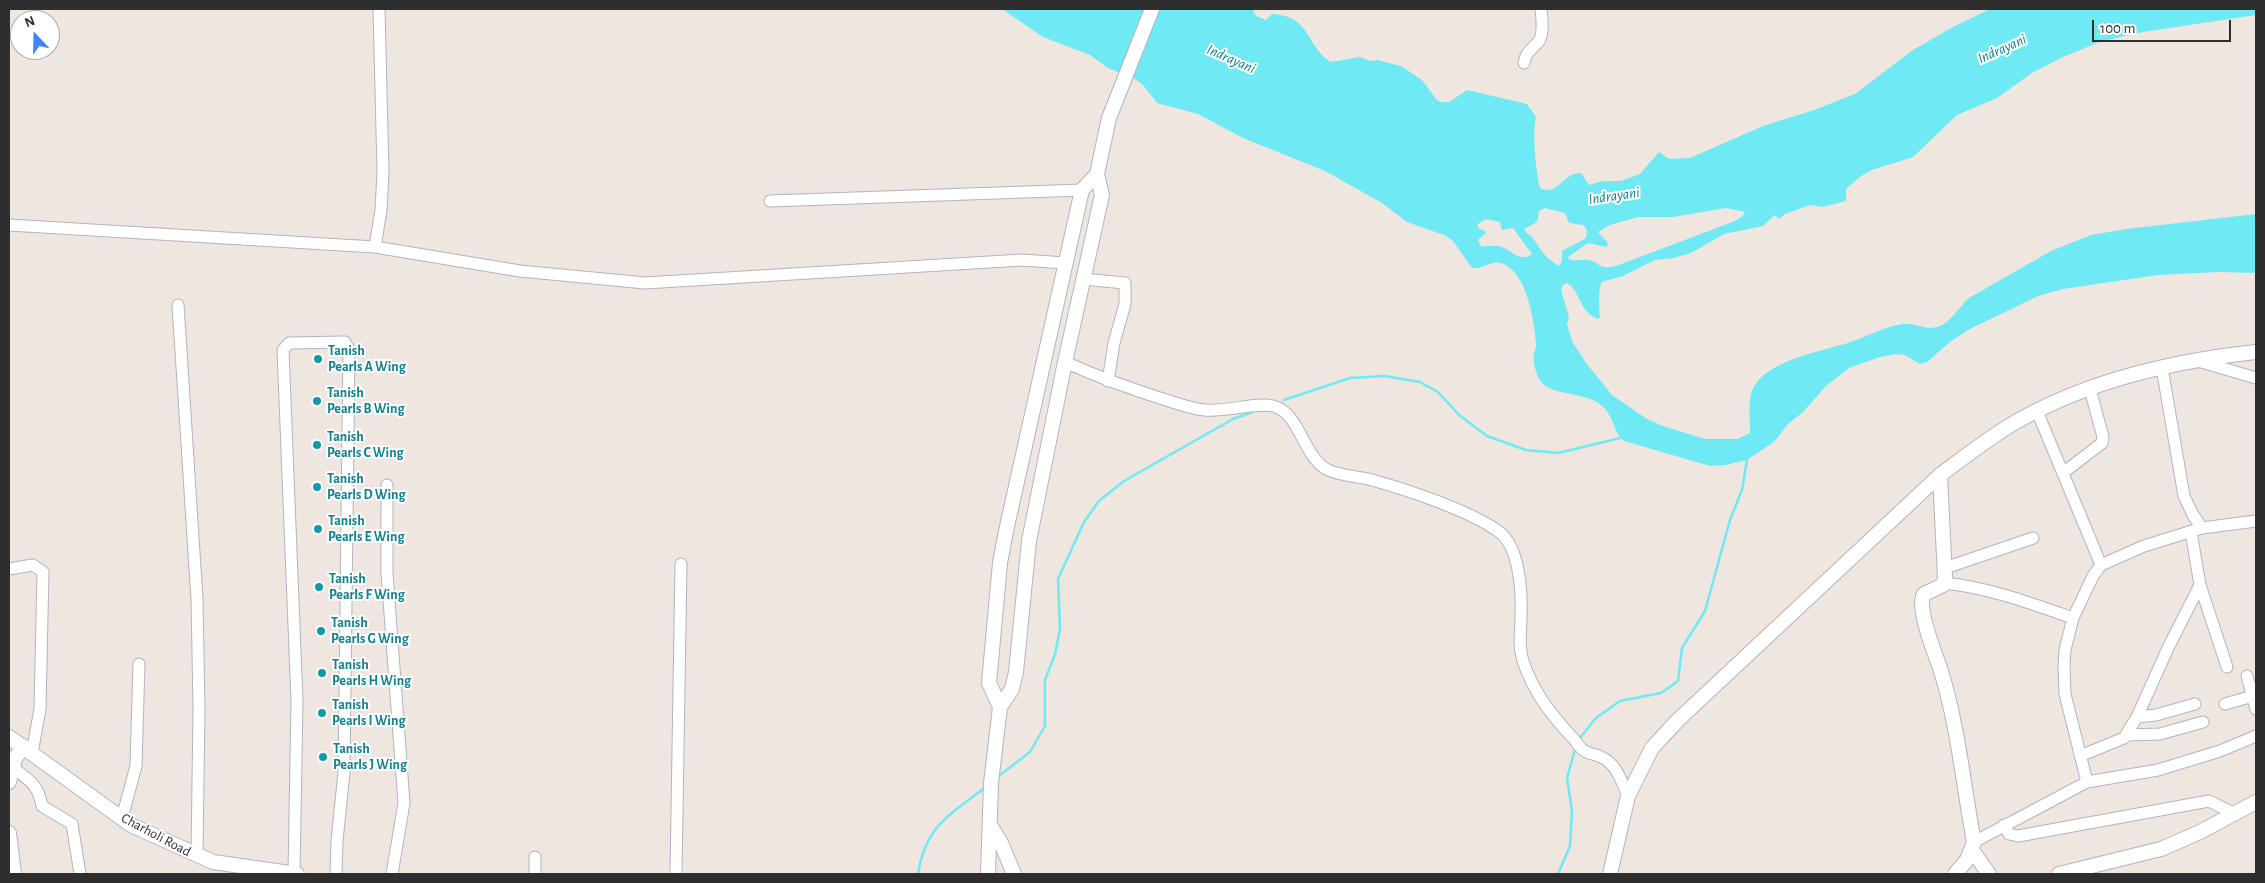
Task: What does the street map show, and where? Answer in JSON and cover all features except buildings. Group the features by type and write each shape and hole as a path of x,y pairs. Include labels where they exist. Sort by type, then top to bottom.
{"street":[{"path":"375,247 381,210 383,172 379,9"},
{"path":"988,874 992,783 1000,707 1012,689 1016,672 1029,541 1082,279 1102,196 1097,174 1109,118 1152,9"},
{"path":"1524,64 1529,50 1541,36 1541,9"},
{"path":"1000,707 989,683 1000,563 1082,190 1097,174"},
{"path":"770,201 1082,190"},
{"path":"9,225 375,247 520,271 645,284 1022,260 1065,263"},
{"path":"1082,279 1125,283 1124,304 1114,343 1108,381"},
{"path":"178,305 197,599 200,708 197,856"},
{"path":"296,874 297,701 283,350 289,343 345,342 349,350 344,772 337,841 336,874"},
{"path":"1610,874 1628,796 1652,748 1678,720 1940,475 1987,440 2037,411 2090,389 2162,368 2256,352"},
{"path":"2198,361 2256,378"},
{"path":"1065,362 1108,381 1203,410 1221,411 1270,405 1280,408 1288,414 1306,445 1323,467 1332,472 1366,478 1414,494 1461,512 1500,532 1511,546 1519,582 1520,652 1523,662 1548,711 1583,750 1602,757 1612,765 1628,796"},
{"path":"2162,368 2184,496 2193,515 2197,530 2200,585 2227,667"},
{"path":"2063,473 2102,443 2103,437 2090,389"},
{"path":"2037,411 2101,565"},
{"path":"1940,475 1945,583"},
{"path":"387,486 387,573 404,803 392,874"},
{"path":"2087,782 2064,680 2065,650 2073,618 2101,565 2144,546 2197,530 2256,520"},
{"path":"1945,568 2034,538"},
{"path":"676,874 681,564"},
{"path":"9,569 33,566 43,572 40,709 27,750 12,767 9,782"},
{"path":"1989,874 1973,846 1950,700 1928,632 1922,602 1924,594 1945,583 2000,592 2073,618"},
{"path":"2080,756 2121,740 2127,735 2200,585"},
{"path":"122,818 136,766 139,664"},
{"path":"2247,676 2256,709"},
{"path":"2225,704 2253,696"},
{"path":"2137,717 2156,715 2195,704"},
{"path":"2127,735 2160,734 2203,722"},
{"path":"1955,874 1973,846 2004,825 2087,782 2158,770 2220,751 2256,736"},
{"name":"Charholi Road","path":"9,737 130,825 212,862 296,874"},
{"path":"12,767 32,782 40,794 42,806 72,824 80,874"},
{"path":"2004,825 2009,834 2018,836 2209,801 2235,814"},
{"path":"2059,874 2097,870 2169,846 2256,802"},
{"path":"990,825 1001,843 1014,874"},
{"path":"9,833 14,874"},
{"path":"535,857 535,874"}],"water":[{"name":"Indrayani","path":"1002,9 1252,9 1256,16 1266,20 1272,14 1285,16 1301,26 1316,48 1331,62 1360,57 1370,61 1377,60 1401,66 1422,80 1437,100 1441,102 1449,102 1467,90 1527,104 1536,117 1534,142 1537,173 1540,188 1546,190 1556,187 1575,173 1581,173 1589,185 1603,181 1621,181 1640,174 1659,152 1669,159 1690,158 1763,126 1814,110 1855,94 1913,50 1953,27 1990,9 2256,9 2256,15 2143,32 2099,42 2061,58 2032,73 1997,98 1957,115 1913,157 1872,170 1861,176 1846,189 1846,201 1822,207 1810,205 1785,214 1779,219 1775,215 1763,226 1724,234 1691,253 1674,258 1655,260 1623,276 1602,282 1599,293 1600,317 1598,319 1583,307 1572,287 1567,283 1563,285 1561,290 1569,317 1567,324 1572,341 1586,363 1612,395 1647,419 1705,439 1737,439 1750,433 1752,390 1762,376 1772,369 1797,358 1848,343 1895,325 1913,324 1931,328 1942,325 1969,298 2051,251 2091,235 2126,229 2256,214 2256,273 2219,272 2158,275 2063,289 2038,296 1968,330 1950,342 1927,362 1920,364 1905,355 1896,354 1880,357 1849,368 1826,386 1803,412 1788,424 1774,442 1747,460 1710,466 1624,441 1617,432 1609,415 1600,404 1587,398 1552,389 1542,383 1534,365 1536,345 1528,298 1517,276 1510,268 1498,262 1472,268 1453,241 1444,235 1407,222 1382,203 1325,171 1243,138 1198,114 1157,103 1143,85 1135,79 1108,68 1090,55 1043,37","holes":["1545,208 1565,213 1569,223 1584,225 1587,230 1586,238 1562,251 1562,261 1559,266 1546,256 1524,229 1537,222 1539,211","1726,208 1745,212 1741,217 1730,223 1616,266 1603,267 1593,261 1574,260 1568,257 1588,243 1607,247 1608,243 1598,232 1610,225 1638,217 1673,217","1486,219 1500,222 1502,230 1513,228 1532,254 1522,257 1502,247 1481,246 1478,240 1487,232 1478,228 1478,224"]}],"waterway":[{"path":"1284,400 1350,378 1384,376 1420,382 1438,392 1459,415 1487,436 1526,450 1558,453 1620,438"},
{"path":"1000,775 1030,752 1045,726 1045,680 1055,654 1060,629 1058,579 1084,522 1099,501 1124,481 1233,419 1253,412"},
{"path":"1579,739 1596,718 1620,701 1661,693 1678,681 1682,648 1705,611 1730,520 1742,490 1747,460"},
{"path":"1558,874 1570,846 1572,811 1567,778 1576,746"},
{"path":"918,874 921,858 932,834 949,815 983,789"}],"place":[{"name":"Tanish Pearls A Wing","path":"318,359"},
{"name":"Tanish Pearls B Wing","path":"317,401"},
{"name":"Tanish Pearls C Wing","path":"317,445"},
{"name":"Tanish Pearls D Wing","path":"317,487"},
{"name":"Tanish Pearls E Wing","path":"318,529"},
{"name":"Tanish Pearls F Wing","path":"319,587"},
{"name":"Tanish Pearls G Wing","path":"321,631"},
{"name":"Tanish Pearls H Wing","path":"322,673"},
{"name":"Tanish Pearls I Wing","path":"322,713"},
{"name":"Tanish Pearls J Wing","path":"323,757"}]}
